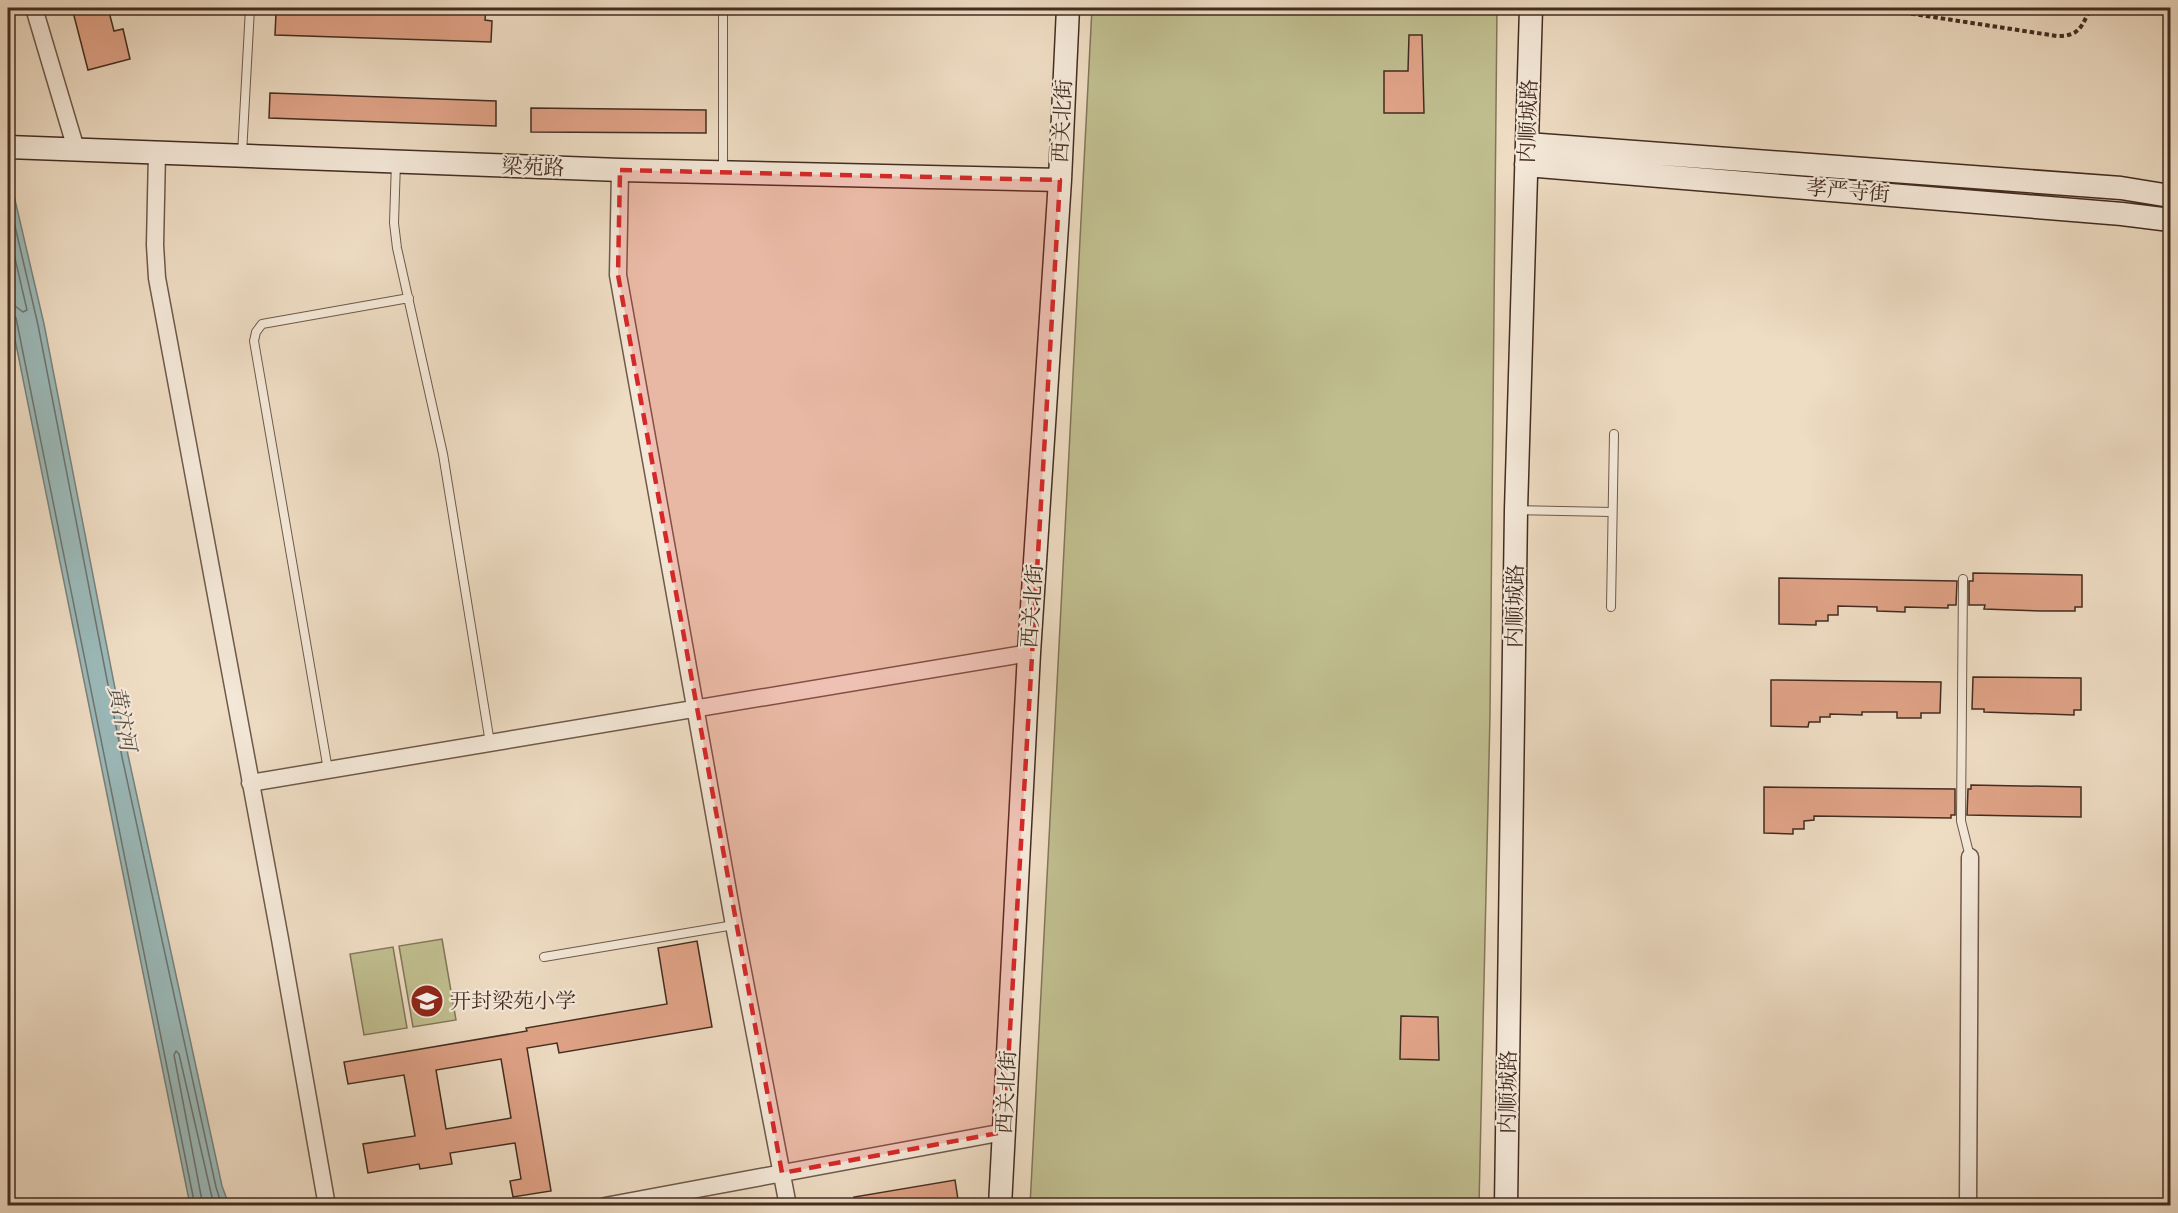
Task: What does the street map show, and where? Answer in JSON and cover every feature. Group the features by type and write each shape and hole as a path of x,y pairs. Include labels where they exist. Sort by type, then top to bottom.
{"street":[{"path":"34,8 67,149"},
{"name":"西关北街","path":"1000,1206 1029,653 1060,180 1068,8"},
{"name":"内顺城路","path":"1506,1206 1516,510 1531,8"},
{"name":"梁苑路","path":"8,147 723,174 1060,180"},
{"path":"158,153 155,245 157,278 327,1206"},
{"name":"孝严寺街","path":"1527,154 2121,188 2170,196"},
{"name":"孝严寺街","path":"1527,154 2170,220"},
{"path":"620,170 618,275 734,925 788,1206"},
{"path":"250,783 1029,653"},
{"path":"1968,1206 1970,858"},
{"path":"605,1206 1004,1132"}],"lane":[{"path":"242,156 250,8"},
{"path":"723,8 723,174"},
{"path":"396,162 394,223 400,268 409,298 442,454 490,743"},
{"path":"328,770 254,341 256,332 262,324 409,298"},
{"path":"1611,607 1614,434"},
{"path":"1516,510 1612,512"},
{"path":"1963,579 1961,821 1970,858"},
{"path":"544,957 734,925"}],"path":[{"path":"1874,8 2057,36 2070,36 2079,30 2091,8"}],"highlighted area":[{"path":"620,170 1060,180 1004,1132 782,1173 618,275"}],"shaded area":[{"path":"1092,8 1497,8 1490,714 1479,1205 1030,1206"},
{"path":"442,939 456,1020 413,1027 399,946"},
{"path":"393,947 407,1028 364,1035 350,954"}],"water":[{"path":"8,170 44,324 128,755 222,1186 229,1205 190,1205 8,305"}],"building":[{"path":"72,8 108,8 114,31 123,29 130,59 88,70"},
{"path":"281,8 486,8 485,20 492,21 491,42 275,35 276,13 281,13"},
{"path":"1409,35 1422,35 1424,113 1384,113 1384,71 1408,71"},
{"path":"270,93 496,101 496,126 269,118"},
{"path":"531,108 706,110 706,133 531,132"},
{"path":"1973,573 2082,575 2082,607 2075,607 2075,611 2042,611 1984,609 1985,605 1969,605 1969,581 1973,581"},
{"path":"1779,578 1957,581 1956,605 1948,605 1948,608 1905,607 1905,612 1877,611 1877,607 1838,606 1838,615 1828,615 1828,621 1816,621 1816,625 1779,624"},
{"path":"1973,677 2081,678 2081,710 2074,710 2074,715 1984,712 1984,709 1972,709"},
{"path":"1771,680 1941,682 1940,713 1921,713 1921,718 1897,718 1897,712 1862,712 1862,715 1830,714 1830,717 1820,717 1820,722 1809,722 1808,727 1771,726"},
{"path":"1971,785 2081,787 2081,817 1967,815 1968,789 1971,789"},
{"path":"1764,787 1955,789 1955,815 1951,815 1951,818 1814,816 1814,820 1804,821 1804,829 1793,829 1793,834 1764,833"},
{"path":"697,941 712,1027 559,1053 557,1043 527,1048 551,1191 513,1197 510,1181 521,1179 515,1143 450,1153 452,1164 420,1169 419,1164 368,1173 363,1144 415,1136 404,1075 348,1084 344,1062 527,1031 526,1028 667,1004 658,948","holes":["501,1059 511,1118 446,1129 436,1070"]},
{"path":"1401,1016 1438,1017 1439,1060 1400,1059"},
{"path":"955,1180 959,1206 855,1206 854,1197"}],"place":[{"name":"开封梁苑小学","path":"427,1001"}],"water label":[{"name":"黄汴河","path":"123,718"}]}
